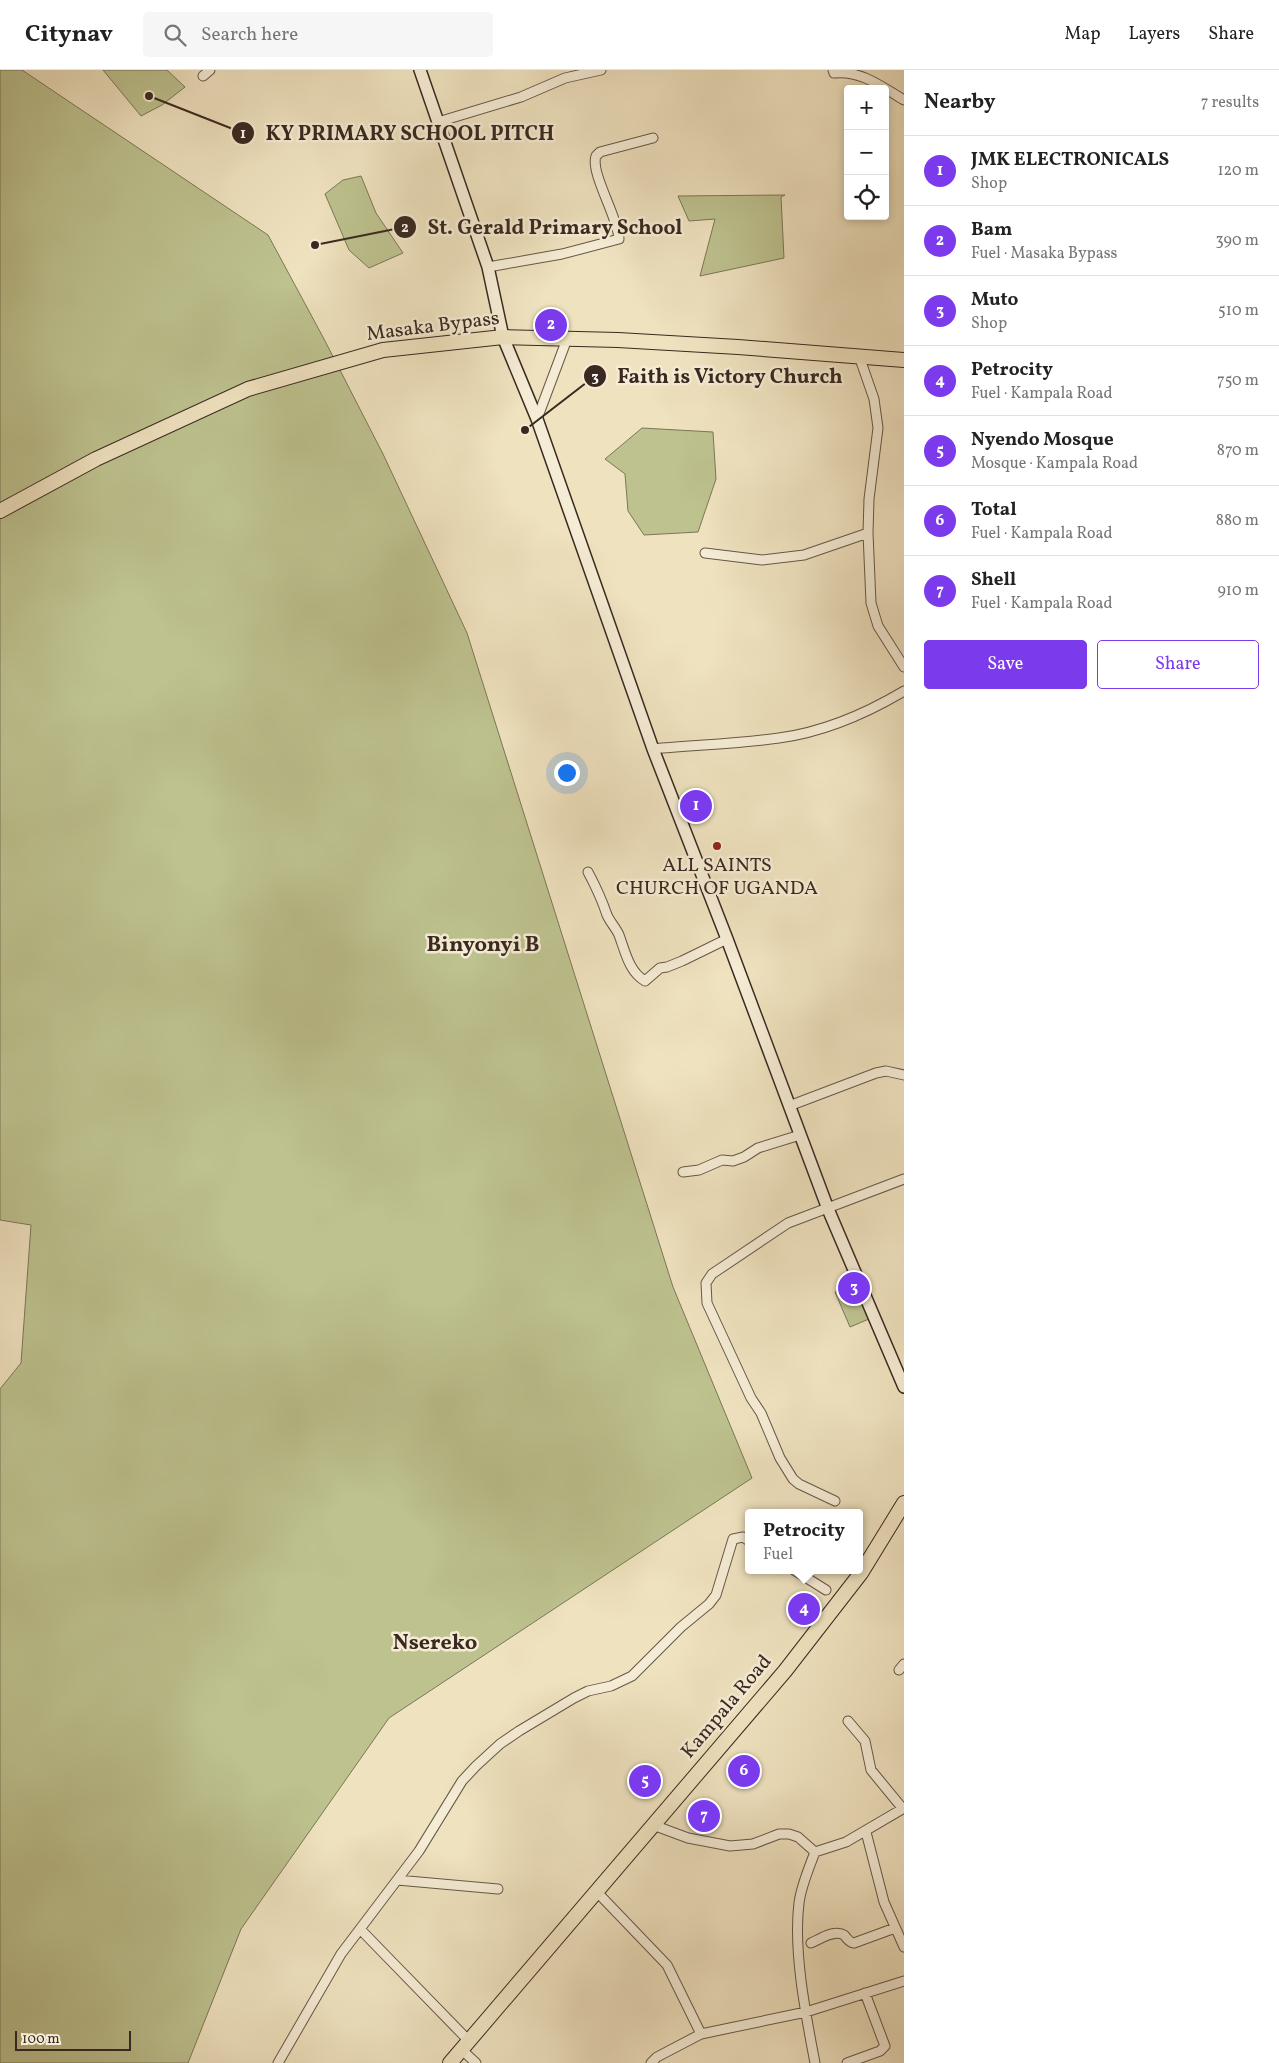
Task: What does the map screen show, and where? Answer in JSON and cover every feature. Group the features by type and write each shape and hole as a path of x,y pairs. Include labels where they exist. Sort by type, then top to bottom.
{"main road":[{"path":"420,70 488,267 503,337 538,419 653,749 728,939 828,1209 904,1387"},
{"name":"Masaka Bypass","path":"0,511 96,459 248,389 383,350 503,337 719,346 904,360"},
{"name":"Kampala Road","path":"863,1570 904,1503"},
{"name":"Kampala Road","path":"450,2063 785,1671 860,1574"}],"street":[{"path":"438,122 521,97 565,78 601,70"},
{"path":"833,70 834,73 855,73 866,76 904,100"},
{"path":"488,267 562,254 619,239 612,212 595,166 596,156 600,152 653,138"},
{"path":"538,419 567,339"},
{"path":"859,356 874,399 878,428 870,485 868,533 871,603 878,626 904,667"},
{"path":"705,553 762,560 804,555 868,533"},
{"path":"653,749 780,738 828,726 879,706 904,691"},
{"path":"588,872 604,902 608,916 618,933 629,962 639,978 646,981 660,968 682,961 728,939"},
{"path":"789,1106 876,1073 886,1071 904,1075"},
{"path":"683,1172 699,1170 722,1160 733,1161 744,1157 758,1148 800,1135"},
{"path":"836,1500 798,1484 780,1458 761,1413 736,1368 707,1303 706,1283 712,1274 779,1228 904,1179"},
{"path":"278,2063 341,1954 419,1850 462,1781 500,1744 574,1698 588,1691 611,1686 632,1676 681,1627 708,1604 716,1594 733,1539 742,1537 745,1539"},
{"path":"800,1574 826,1590"},
{"path":"815,1852 846,1842 904,1809 871,1770 865,1741 848,1721"},
{"path":"653,1825 688,1838 730,1846 753,1844 779,1834 789,1834 798,1837 815,1852"},
{"path":"866,1832 884,1902 904,1947"},
{"path":"815,1852 799,1902 799,1944 806,2012 815,2063"},
{"path":"397,1880 498,1889"},
{"path":"598,1892 667,1965 701,2034"},
{"path":"360,1928 464,2045 476,2063"},
{"path":"811,1943 838,1933 854,1943 896,1928"},
{"path":"651,2063 657,2056 701,2034 806,2012 904,1981"},
{"path":"847,2063 880,2051 885,2046 865,1993"}],"green space":[{"path":"0,70 22,70 268,235 324,339 383,454 467,633 673,1287 752,1478 389,1718 241,1929 188,2063 0,2063 0,1389 21,1363 31,1225 0,1220"},
{"path":"103,70 167,70 185,87 162,105 141,116"},
{"path":"361,176 376,213 403,253 369,268 349,250 325,194 343,180"},
{"path":"785,195 781,197 784,258 700,276 715,219 689,221 678,196"},
{"path":"642,428 713,432 716,479 698,532 644,535 628,511 625,474 605,459"},
{"path":"849,1286 852,1294 857,1292 869,1319 850,1327 835,1292"}],"place":[{"name":"KY PRIMARY SCHOOL PITCH","path":"149,96"},
{"name":"St. Gerald Primary School","path":"315,245"},
{"name":"Bam","path":"551,325"},
{"name":"Faith is Victory Church","path":"525,430"},
{"name":"JMK ELECTRONICALS","path":"696,806"},
{"name":"ALL SAINTS CHURCH OF UGANDA","path":"717,846"},
{"name":"Muto","path":"854,1288"},
{"name":"Petrocity","path":"804,1609"},
{"name":"Total","path":"744,1771"},
{"name":"Nyendo Mosque","path":"645,1781"},
{"name":"Shell","path":"704,1816"}],"district":[{"name":"Binyonyi B","path":"483,945"},
{"name":"Nsereko","path":"435,1643"}]}
